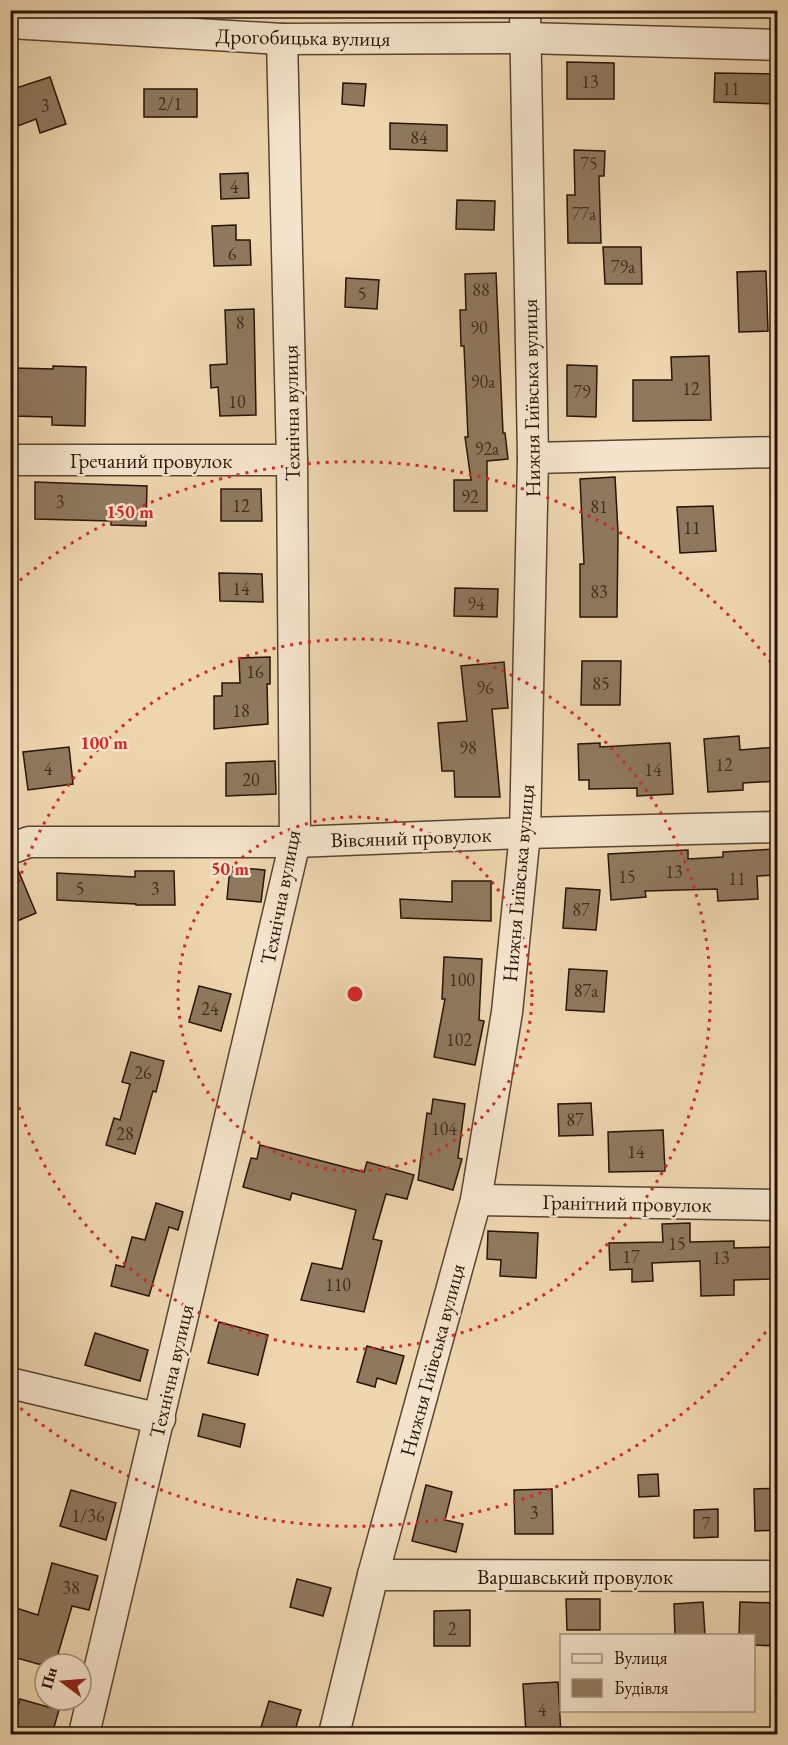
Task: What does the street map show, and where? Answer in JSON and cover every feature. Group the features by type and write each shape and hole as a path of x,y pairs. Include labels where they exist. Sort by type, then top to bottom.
{"street":[{"name":"Дрогобицька вулиця","path":"10,23 282,39 525,24 777,45"},
{"name":"Нижня Гиївська вулиця","path":"334,1734 373,1575 476,1200 507,1012 525,833 533,458 525,24"},
{"name":"Технічна вулиця","path":"84,1734 295,842 292,460 282,39"},
{"path":"533,458 777,452"},
{"name":"Гречаний провулок","path":"10,460 292,460"},
{"name":"Вівсяний провулок","path":"10,849 29,842 295,842 525,833 777,827"},
{"name":"Гранітний провулок","path":"476,1200 777,1205"},
{"path":"10,1383 160,1419"},
{"name":"Варшавський провулок","path":"373,1575 777,1576"}],"building":[{"path":"567,62 614,63 614,99 567,99"},
{"path":"715,73 777,74 777,104 714,102"},
{"path":"50,77 66,124 40,133 36,119 10,129 10,90"},
{"path":"343,83 366,84 364,106 342,104"},
{"path":"144,89 197,89 197,117 144,117"},
{"path":"390,123 447,125 447,151 390,149"},
{"path":"574,150 605,151 604,176 599,176 601,243 568,243 567,195 575,195"},
{"path":"248,173 249,198 221,199 220,174"},
{"path":"457,200 495,201 494,230 456,229"},
{"path":"236,225 236,240 250,240 251,265 214,266 212,226"},
{"path":"603,247 641,247 642,284 605,284"},
{"path":"766,271 768,331 739,332 737,272"},
{"path":"496,273 503,433 505,433 508,459 487,461 487,511 454,511 454,480 471,480 465,437 468,437 464,346 461,346 460,310 466,310 465,274"},
{"path":"346,278 379,280 377,309 345,307"},
{"path":"254,309 256,415 220,416 218,387 211,388 210,365 227,364 225,310"},
{"path":"709,356 711,420 633,421 633,380 672,380 671,357"},
{"path":"567,365 597,366 596,417 567,416"},
{"path":"53,366 86,367 85,426 52,425 52,417 13,416 14,368 53,369"},
{"path":"615,477 618,532 617,617 580,617 580,564 584,564 580,479"},
{"path":"35,482 147,486 146,526 111,525 111,521 35,519"},
{"path":"221,489 261,489 262,521 221,521"},
{"path":"713,506 716,551 680,553 677,507"},
{"path":"219,573 262,574 263,602 220,601"},
{"path":"455,588 498,589 497,617 454,616"},
{"path":"270,657 270,684 267,684 268,724 214,729 214,696 222,696 222,683 240,683 239,658"},
{"path":"582,661 621,661 620,705 581,705"},
{"path":"504,662 508,708 492,709 500,797 455,797 454,771 442,771 438,723 467,721 461,666"},
{"path":"739,736 740,750 777,747 777,781 743,783 743,790 708,792 704,739"},
{"path":"600,743 600,747 670,743 673,794 637,796 637,788 589,789 589,780 579,780 578,744"},
{"path":"69,747 73,784 28,790 23,752"},
{"path":"275,761 276,794 226,796 226,763"},
{"path":"777,849 777,875 757,876 758,899 718,901 717,889 645,891 646,897 611,900 608,854 688,850 688,859 723,857 723,852"},
{"path":"16,865 36,913 10,924 10,866"},
{"path":"230,867 265,870 261,902 227,899"},
{"path":"135,871 174,871 175,905 57,900 57,873 135,877"},
{"path":"452,881 491,881 491,921 401,918 400,899 452,902"},
{"path":"566,888 600,890 596,930 563,928"},
{"path":"444,957 482,959 479,1020 484,1021 475,1065 434,1057 445,999 442,999"},
{"path":"569,969 607,971 604,1012 566,1010"},
{"path":"199,986 231,994 221,1031 189,1022"},
{"path":"131,1052 164,1061 135,1154 106,1145 114,1118 120,1120 130,1084 122,1082"},
{"path":"433,1099 465,1104 458,1158 462,1159 453,1190 418,1180 427,1113 431,1114"},
{"path":"591,1103 593,1135 559,1136 558,1104"},
{"path":"663,1130 665,1171 609,1172 608,1132"},
{"path":"260,1145 364,1172 367,1162 414,1175 407,1199 386,1194 373,1239 382,1241 364,1312 301,1300 312,1263 342,1269 356,1210 292,1193 290,1200 243,1187 251,1158 257,1159"},
{"path":"156,1203 183,1212 178,1230 169,1227 149,1296 111,1286 116,1265 124,1267 132,1237 145,1240"},
{"path":"690,1223 690,1242 734,1241 734,1248 777,1247 777,1279 734,1280 734,1295 701,1296 700,1261 652,1263 653,1281 632,1282 632,1269 610,1270 609,1243 663,1242 662,1224"},
{"path":"488,1231 538,1233 536,1278 500,1276 501,1260 487,1259"},
{"path":"219,1322 268,1335 258,1375 208,1363"},
{"path":"95,1333 148,1350 140,1381 85,1365"},
{"path":"367,1346 404,1356 396,1384 377,1378 375,1387 357,1382"},
{"path":"203,1414 245,1424 240,1447 198,1436"},
{"path":"658,1474 659,1496 639,1497 638,1475"},
{"path":"426,1485 452,1492 445,1520 463,1524 456,1552 412,1541"},
{"path":"777,1488 777,1530 755,1531 754,1489"},
{"path":"552,1489 553,1534 515,1534 514,1490"},
{"path":"71,1490 116,1503 106,1540 60,1526"},
{"path":"718,1509 718,1537 694,1538 694,1510"},
{"path":"52,1563 98,1576 89,1610 72,1606 59,1652 33,1652 33,1663 10,1656 10,1606 38,1615"},
{"path":"297,1579 331,1588 323,1616 290,1607"},
{"path":"566,1599 600,1599 600,1630 567,1630"},
{"path":"703,1602 705,1634 675,1634 674,1604"},
{"path":"740,1602 777,1603 777,1646 755,1645 755,1634 739,1634"},
{"path":"470,1610 470,1646 434,1646 434,1611"},
{"path":"558,1682 561,1734 526,1734 523,1684"},
{"path":"20,1699 33,1703 33,1712 58,1712 52,1734 10,1734"},
{"path":"269,1701 301,1710 294,1734 259,1734"}]}
